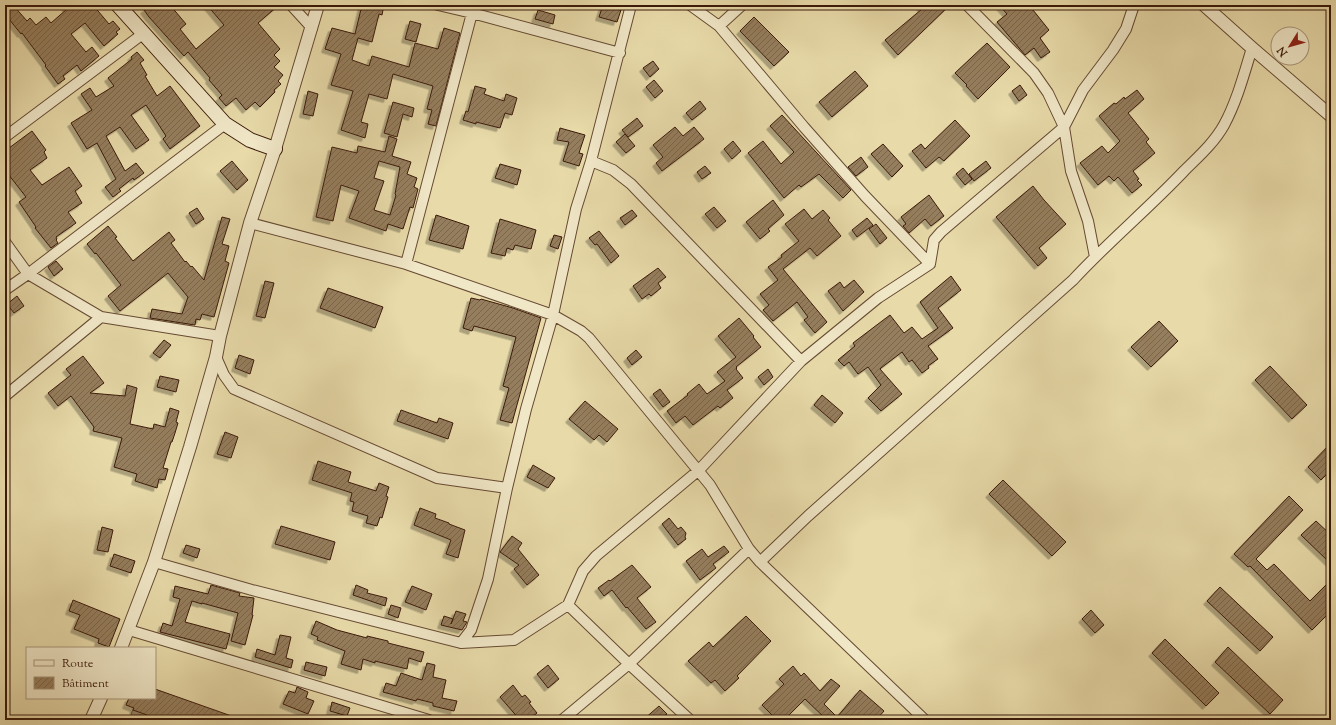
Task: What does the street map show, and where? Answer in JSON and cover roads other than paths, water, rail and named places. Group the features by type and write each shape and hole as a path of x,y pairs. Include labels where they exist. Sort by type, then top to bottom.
{"main road":[{"path":"118,5 225,124 250,140 274,149"}],"street":[{"path":"291,5 312,28"},
{"path":"121,647 154,562 216,357 220,336 250,223 318,5"},
{"path":"438,5 620,52"},
{"path":"461,644 471,630 488,579 507,488 526,409 553,315 576,209 591,161 631,5"},
{"path":"690,5 719,26 804,127 865,196 930,264"},
{"path":"719,26 742,5"},
{"path":"966,5 1034,73 1048,93 1064,127 1071,171 1088,221 1095,257"},
{"path":"154,562 260,592 461,644 514,640 568,605 583,571 596,556 699,470 801,361 878,298 930,264 934,240 940,232 1064,127 1083,90 1126,30 1134,5"},
{"path":"1204,5 1331,116"},
{"path":"406,264 472,13"},
{"path":"5,137 144,33"},
{"path":"760,562 808,516 1073,280 1095,257 1164,192 1213,141 1224,126 1237,94 1252,48"},
{"path":"5,290 225,124"},
{"path":"591,161 613,170 631,184 801,361"},
{"path":"250,223 406,264 553,315 581,331 589,338 699,470 710,485 749,549 760,562 924,720"},
{"path":"5,242 28,274 101,317 220,336"},
{"path":"5,396 101,317"},
{"path":"216,357 224,375 234,389 437,478 507,488"},
{"path":"562,720 629,664 749,549"},
{"path":"568,605 690,720"},
{"path":"128,630 429,720"},
{"path":"91,720 101,699"}]}
